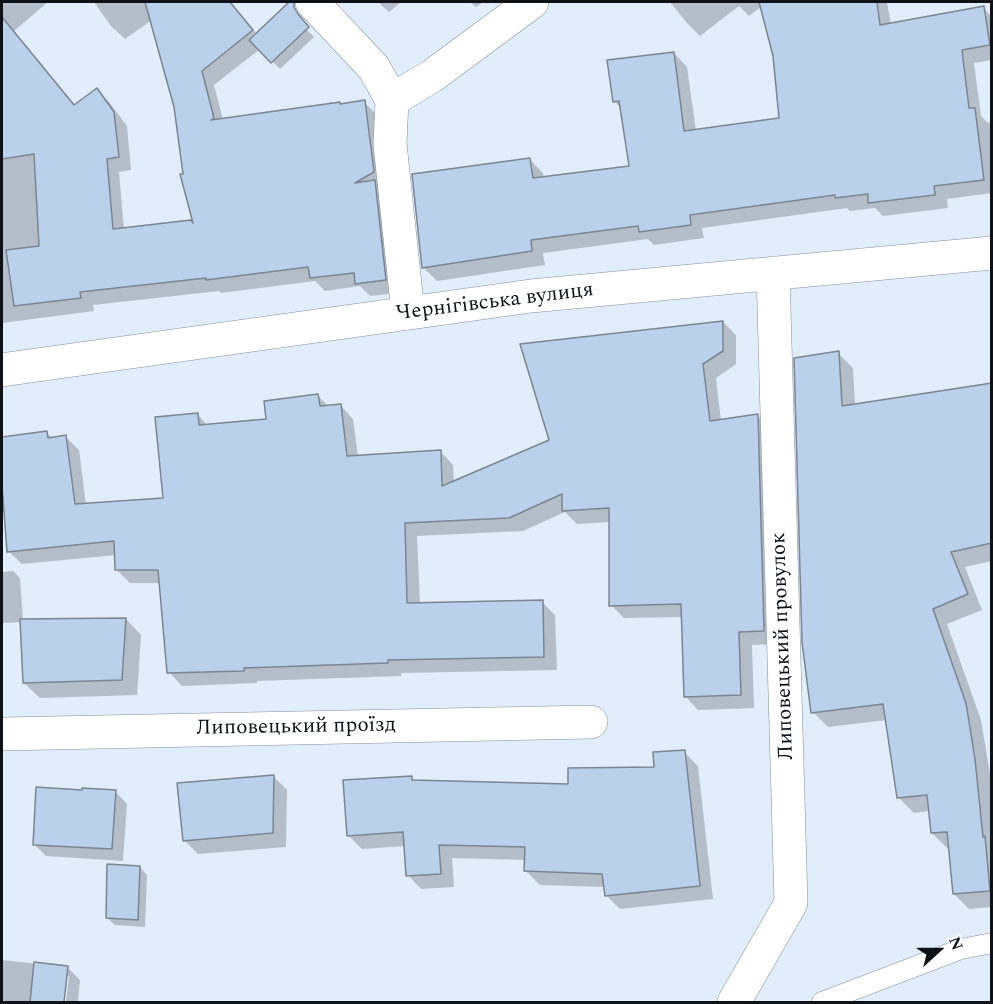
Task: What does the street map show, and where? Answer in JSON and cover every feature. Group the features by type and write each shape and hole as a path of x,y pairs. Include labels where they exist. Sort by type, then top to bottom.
{"street":[{"path":"312,2 374,68 392,100 390,144 408,314"},
{"path":"392,100 432,76 532,2"},
{"name":"Чернігівська вулиця","path":"2,370 531,296 992,253"},
{"name":"Липовецький провулок","path":"734,1002 791,903 774,273"},
{"name":"Липовецький проїзд","path":"2,734 591,722"}],"lane":[{"path":"822,1002 961,950 992,943"}],"building":[{"path":"145,2 230,2 253,30 202,71 214,118 211,120 365,100 374,172 355,183 375,180 386,280 355,284 354,273 310,278 308,267 206,280 206,278 80,292 81,298 14,306 6,250 39,246 34,154 2,159 2,17 74,105 97,88 114,112 119,157 107,159 113,229 191,220 193,223 180,174 183,174 174,107"},
{"path":"289,2 294,2 298,14 309,27 271,63 249,40"},
{"path":"759,2 877,2 880,25 984,6 990,45 962,50 969,108 975,108 984,180 934,186 935,195 868,203 868,194 835,198 835,195 690,215 691,225 639,232 638,226 531,240 532,251 422,268 412,174 530,158 533,178 629,166 619,101 613,102 607,60 674,52 684,131 779,118 773,56"},
{"path":"723,321 723,351 703,364 710,421 758,414 764,631 739,632 741,695 684,697 681,604 609,606 609,508 562,511 562,494 509,518 405,523 407,603 543,600 544,657 388,660 388,663 167,673 158,570 115,570 114,541 7,552 2,485 2,437 47,431 48,438 66,435 75,504 163,498 155,417 198,413 199,425 266,419 264,401 318,394 320,406 341,404 347,456 441,450 442,486 549,440 520,344"},
{"path":"839,351 842,406 992,383 992,543 951,552 968,594 933,609 966,703 975,759 983,837 985,836 990,891 953,894 947,832 931,833 927,795 897,798 883,704 811,713 802,642 794,358"},
{"path":"126,618 122,680 23,683 20,619"},
{"path":"685,750 700,886 605,896 602,874 524,871 525,847 439,845 441,874 406,876 403,832 347,836 343,780 412,776 412,780 568,784 568,768 654,767 653,752"},
{"path":"274,775 273,833 183,841 177,783"},
{"path":"36,787 116,790 112,849 33,845"},
{"path":"107,864 140,866 138,920 106,918"},
{"path":"34,962 68,966 64,1002 30,1002"}]}
